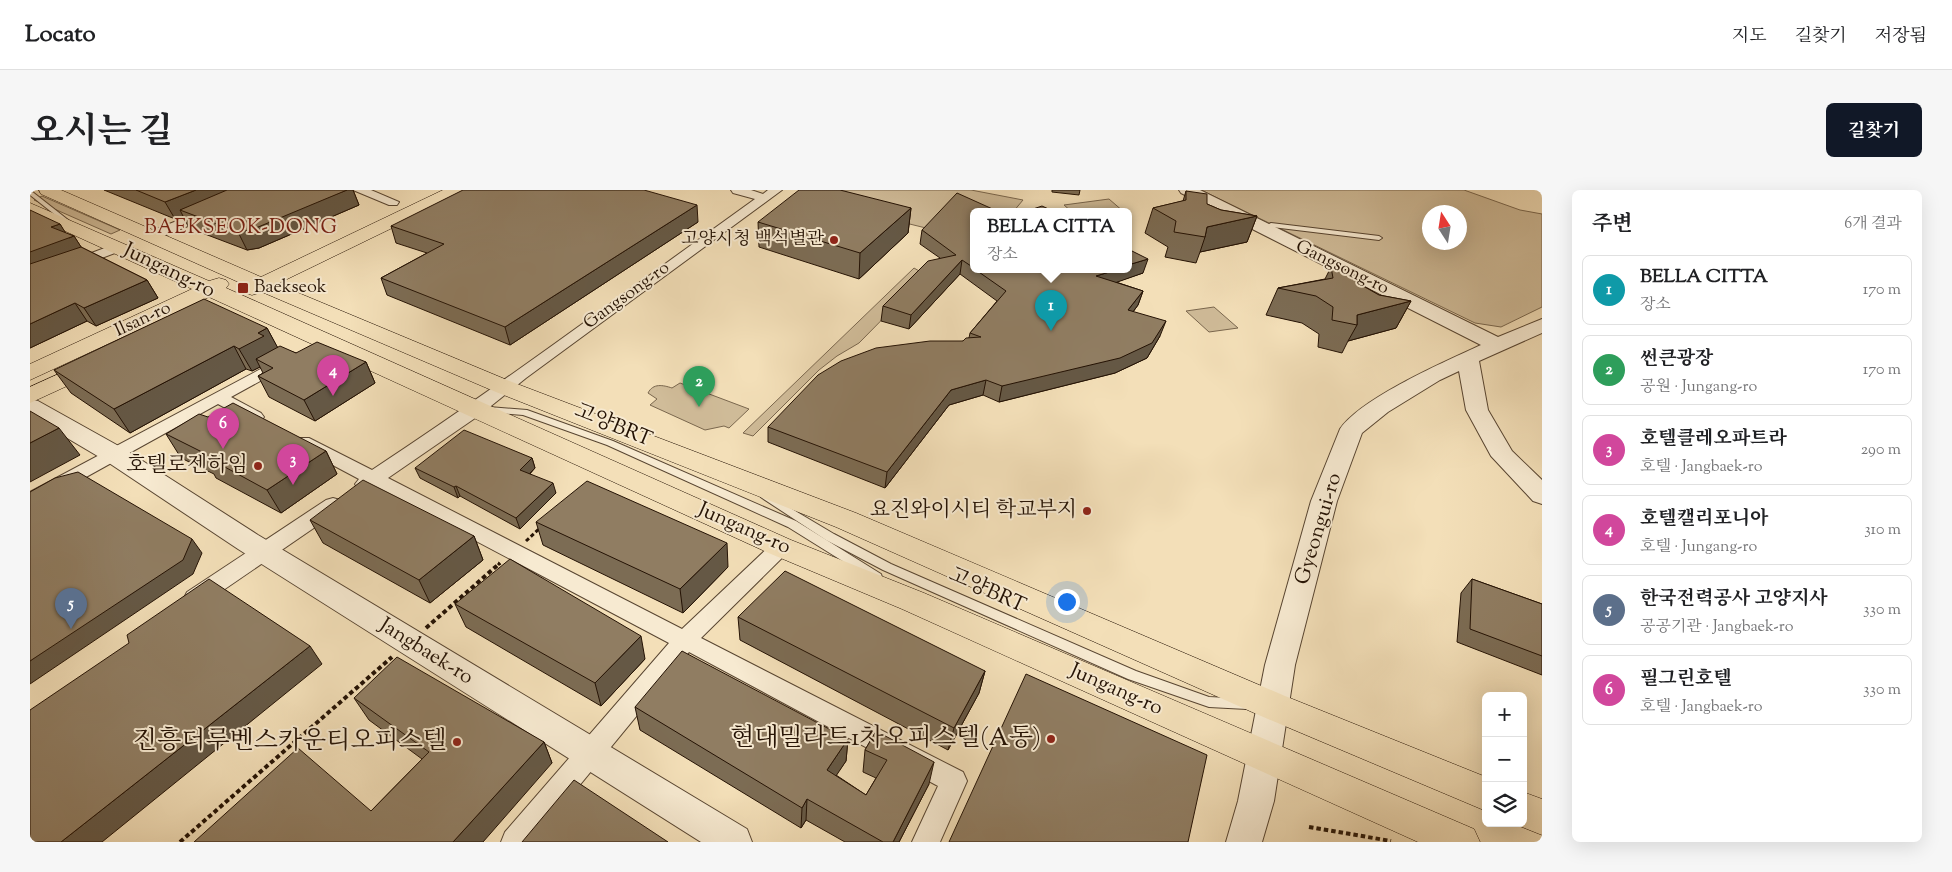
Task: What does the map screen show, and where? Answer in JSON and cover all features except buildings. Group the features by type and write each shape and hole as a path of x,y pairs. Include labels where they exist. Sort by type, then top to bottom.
{"main road":[{"name":"Jungang-ro","path":"47,190 208,260 254,275 504,387 846,520 1273,706 1482,792"},
{"path":"322,235 419,190"},
{"name":"Ilsan-ro","path":"30,396 254,275 456,190"},
{"name":"Jungang-ro","path":"30,208 73,226 218,295 309,348 476,410 781,547 913,601 1461,842"},
{"path":"137,256 157,253 192,266 208,260"},
{"name":"Ilsan-ro","path":"30,373 218,295"},
{"path":"1527,811 1542,817"}],"street":[{"path":"359,190 393,202"},
{"path":"737,190 771,194"},
{"name":"Gangsong-ro","path":"1187,190 1497,345"},
{"name":"Gangsong-ro","path":"504,387 771,194"},
{"path":"151,236 218,208"},
{"path":"30,281 118,247"},
{"name":"Gyeongui-ro","path":"1244,842 1256,801 1280,665 1324,501 1352,429 1380,407 1432,376 1542,325"},
{"path":"30,501 309,348"},
{"path":"1468,358 1477,410 1503,456 1542,495"},
{"path":"176,612 262,551 476,410 504,387"},
{"path":"218,397 685,640 712,652 954,781 926,842"},
{"name":"Jangbaek-ro","path":"30,406 115,455 262,551 734,842"},
{"path":"515,842 685,640 781,547"}],"lane":[{"path":"30,192 73,226"},
{"path":"1263,229 1271,225 1379,238"},
{"name":"고양BRT","path":"476,410 524,412 610,443 792,524 913,601"}],"path":[{"path":"524,543 546,524"},
{"path":"426,628 505,559"},
{"path":"180,842 393,656"},
{"path":"1309,827 1399,842"}],"shaded area":[{"path":"809,190 971,190 1023,200 1016,208 970,208 970,210 955,207 934,230 800,197"},
{"path":"1201,190 1464,190 1520,210 1542,214 1542,307 1501,327 1475,323"},
{"path":"42,196 120,230 111,234 34,200"},
{"path":"1109,199 1119,208 1067,208 1064,205"},
{"path":"914,268 926,275 859,343 837,356 819,370 753,436 743,433"},
{"path":"1214,307 1238,328 1209,332 1186,311"},
{"path":"680,383 749,409 729,428 724,426 705,430 650,405 657,399 648,393 655,386 672,388"}],"place":[{"name":"고양시청 백석별관","path":"834,240"},
{"name":"Baekseok","path":"243,288"},
{"name":"BELLA CITTA","path":"1051,331"},
{"name":"호텔캘리포니아","path":"333,396"},
{"name":"썬큰광장","path":"699,407"},
{"name":"필그린호텔","path":"223,449"},
{"name":"호텔로젠하임","path":"258,466"},
{"name":"호텔클레오파트라","path":"293,485"},
{"name":"요진와이시티 학교부지","path":"1087,511"},
{"name":"한국전력공사 고양지사","path":"71,629"},
{"name":"현대밀라트1차오피스텔(A동)","path":"1051,739"},
{"name":"진흥더루벤스카운티오피스텔","path":"457,742"}],"district":[{"name":"BAEKSEOK-DONG","path":"241,228"}]}
